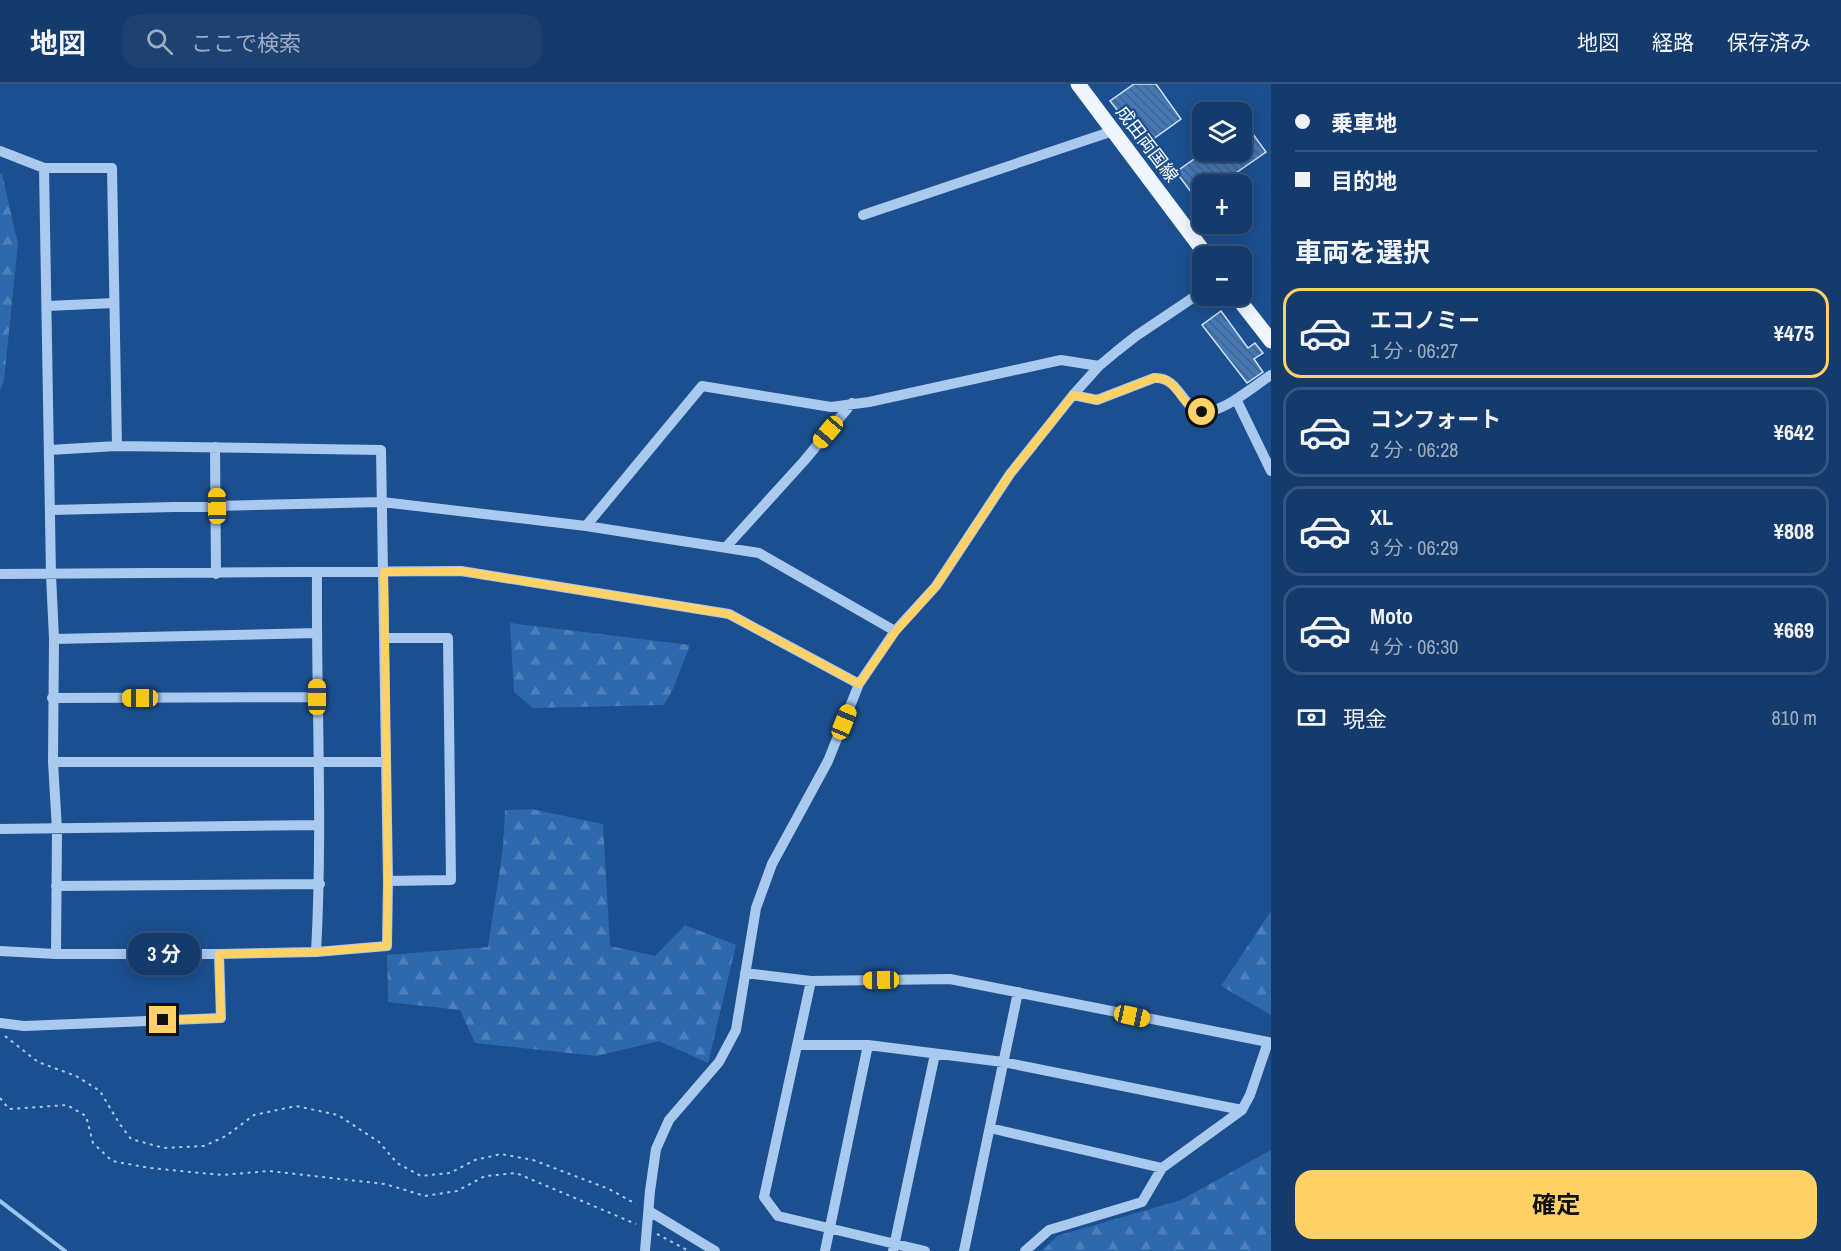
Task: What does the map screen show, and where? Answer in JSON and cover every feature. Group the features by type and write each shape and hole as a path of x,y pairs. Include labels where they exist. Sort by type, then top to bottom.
{"main road":[{"name":"成田両国線","path":"1078,84 1199,246"},
{"path":"1244,306 1271,341"}],"street":[{"path":"863,215 1113,131"},
{"path":"0,151 44,168 112,168 117,446"},
{"path":"44,168 54,639 53,762 57,830 56,954"},
{"path":"645,1251 656,1149 669,1120 718,1062 736,1030 756,908 772,864 828,761 859,684 896,631 936,586 1010,474 1073,395 1099,366 1136,336 1192,298"},
{"path":"47,306 114,303"},
{"path":"586,526 702,386 831,407 869,402 1061,360 1099,366"},
{"path":"1073,395 1097,400 1154,378 1163,377 1171,382 1195,411 1212,411 1236,399 1271,375"},
{"path":"1236,399 1271,471"},
{"path":"726,547 852,404"},
{"path":"0,951 56,954 219,954 316,952 387,946 381,450 117,446 49,450"},
{"path":"215,447 216,574"},
{"path":"51,510 382,502 586,526 759,553 896,631"},
{"path":"0,574 461,571 729,614 859,684"},
{"path":"316,952 320,884 317,573"},
{"path":"54,639 317,633"},
{"path":"385,638 448,638 451,880 388,881"},
{"path":"52,698 317,697"},
{"path":"53,762 386,762"},
{"path":"0,829 319,825"},
{"path":"56,886 320,884"},
{"path":"0,1023 24,1026 221,1018 219,954"},
{"path":"745,973 811,981 950,979 1268,1042 1250,1095 1242,1110 1162,1168 1142,1202 1048,1230 1025,1251"},
{"path":"811,981 764,1197 778,1216 830,1227 893,1247 925,1251"},
{"path":"964,1251 1018,992"},
{"path":"797,1045 868,1045 1003,1062 1242,1110"},
{"path":"825,1251 868,1045"},
{"path":"893,1247 935,1054"},
{"path":"990,1128 1162,1168"},
{"path":"649,1212 716,1251"}],"path":[{"path":"0,1032 38,1062 76,1076 100,1091 131,1139 164,1148 204,1146 226,1136 254,1115 296,1106 338,1115 379,1142 397,1162 421,1176 450,1173 475,1160 501,1154 533,1160 598,1185 649,1212"},
{"path":"0,1098 9,1109 67,1105 86,1116 93,1143 112,1161 150,1168 222,1175 269,1171 385,1184 425,1196 457,1191 485,1176 516,1173 647,1228 689,1251"}],"green space":[{"path":"0,173 18,244 4,380 0,391"},
{"path":"510,623 690,645 673,689 664,705 533,708 514,692"},
{"path":"531,809 603,824 610,946 655,956 685,925 736,945 708,1063 659,1041 597,1056 475,1043 460,1010 388,1002 387,955 488,947 503,848 505,810"},
{"path":"1271,911 1271,1015 1221,986"},
{"path":"1271,1150 1271,1251 1042,1251 1057,1236 1181,1200"}],"building":[{"path":"1134,84 1156,84 1181,119 1149,142 1127,112 1122,116 1110,101"},
{"path":"1252,133 1266,152 1252,162"},
{"path":"1192,161 1252,162 1234,174 1192,174 1192,193 1176,172"},
{"path":"1221,311 1248,348 1255,343 1263,353 1254,359 1263,372 1247,383 1202,325"}],"waterway":[{"path":"0,1201 65,1251"}],"route":[{"path":"163,1020 221,1018 219,954 316,952 387,946 384,572 461,571 729,614 859,684 896,631 936,586 1010,474 1073,395 1097,400 1154,378 1163,377 1171,382 1195,411 1202,412"}]}
